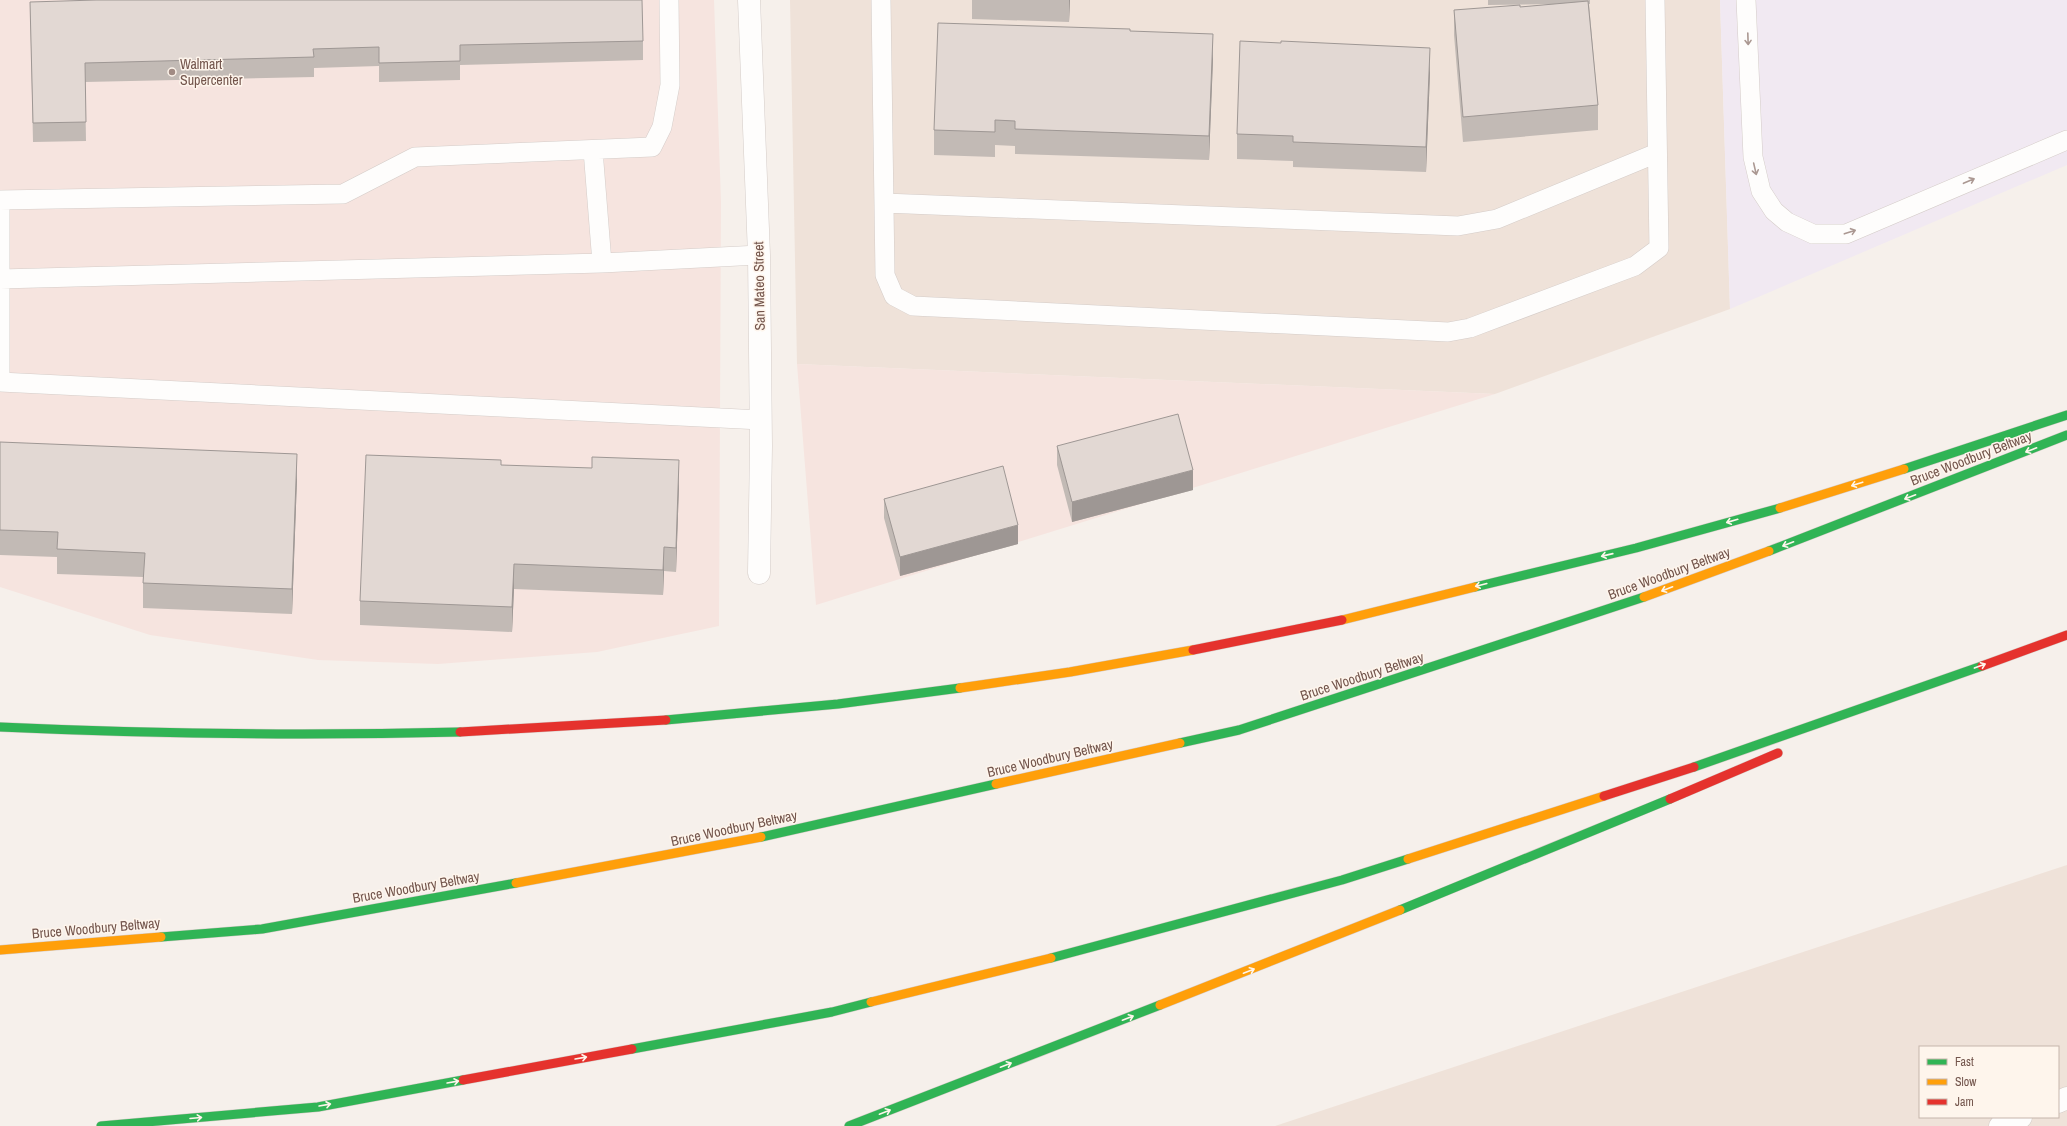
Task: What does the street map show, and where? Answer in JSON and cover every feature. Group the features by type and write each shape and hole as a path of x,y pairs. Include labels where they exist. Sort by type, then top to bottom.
{"highway":[{"path":"0,727 203,735 418,733 521,728 759,712 876,699 1023,678 1151,658 1366,614 1654,544 1851,486 2067,415"},
{"name":"Bruce Woodbury Beltway","path":"0,950 262,929 731,844 1239,730 1613,609 1848,521 2067,435"},
{"path":"101,1126 318,1107 832,1012 1096,947 1342,880 1727,757 2067,635"},
{"path":"1830,730 1943,679"},
{"path":"849,1126 1312,946 1548,850 1787,749"}],"street":[{"name":"San Mateo Street","path":"749,0 759,255 761,420 759,573"},
{"path":"2000,1126 2019,1118"}],"lane":[{"path":"0,200 342,194 415,157 652,147 662,127 670,85 669,0"},
{"path":"881,0 885,275 894,296 912,306 1448,332 1470,328 1635,266 1659,248 1655,0"},
{"path":"1746,0 1753,157 1761,191 1774,211 1787,222 1812,234 1846,234 2067,140"},
{"path":"593,150 602,263"},
{"path":"884,203 1458,226 1497,219 1657,153"},
{"path":"0,210 0,378"},
{"path":"0,279 602,263 759,255"},
{"path":"0,382 761,420"}],"shaded area":[{"path":"0,0 714,0 721,202 719,626 597,652 438,664 318,660 150,635 0,587"},
{"path":"790,0 1720,0 1730,309 1495,394 797,364"},
{"path":"1720,0 2067,0 2067,165 1730,309"},
{"path":"797,364 1495,394 816,605"},
{"path":"2067,865 2067,1126 1275,1126"}],"building":[{"name":"Walmart Supercenter","path":"96,0 642,0 643,41 460,45 460,61 379,63 379,47 313,49 314,57 85,63 86,122 33,123 30,2"},
{"path":"1588,1 1598,105 1463,117 1454,10 1520,5 1520,7"},
{"path":"938,23 1130,29 1130,31 1213,34 1209,136 1015,129 1015,121 995,120 995,132 934,130"},
{"path":"1240,41 1281,43 1281,41 1430,48 1426,147 1293,142 1293,136 1237,134"},
{"path":"1178,414 1193,470 1072,502 1057,446"},
{"path":"0,442 297,454 292,589 143,583 145,553 57,549 58,532 0,530"},
{"path":"366,455 501,460 501,465 592,468 592,457 679,460 676,548 664,547 663,570 514,564 512,607 360,601"},
{"path":"1003,466 1018,525 900,557 884,499"}],"traffic: fast":[{"path":"1904,469 2067,415"},
{"path":"1769,551 2067,435"},
{"path":"1475,587 1636,548 1780,508"},
{"path":"1180,743 1239,730 1644,597"},
{"path":"1694,767 1982,666"},
{"path":"666,720 838,704 960,688"},
{"path":"0,727 230,734 460,732"},
{"path":"761,837 996,784"},
{"path":"1400,910 1670,799"},
{"path":"1051,958 1342,880 1408,859"},
{"path":"161,937 262,929 516,883"},
{"path":"632,1049 832,1012 871,1002"},
{"path":"849,1126 1160,1005"},
{"path":"101,1126 318,1107 463,1080"}],"traffic: slow":[{"path":"1780,508 1904,469"},
{"path":"1644,597 1769,551"},
{"path":"1342,620 1475,587"},
{"path":"960,688 1070,672 1193,650"},
{"path":"996,784 1180,743"},
{"path":"1408,859 1604,796"},
{"path":"516,883 761,837"},
{"path":"1160,1005 1400,910"},
{"path":"0,950 161,937"},
{"path":"871,1002 1051,958"}],"traffic: jam":[{"path":"1193,650 1342,620"},
{"path":"1982,666 2067,635"},
{"path":"460,732 666,720"},
{"path":"1670,799 1778,753"},
{"path":"1604,796 1694,767"},
{"path":"463,1080 632,1049"}],"place":[{"name":"Walmart Supercenter","path":"172,72"}]}
